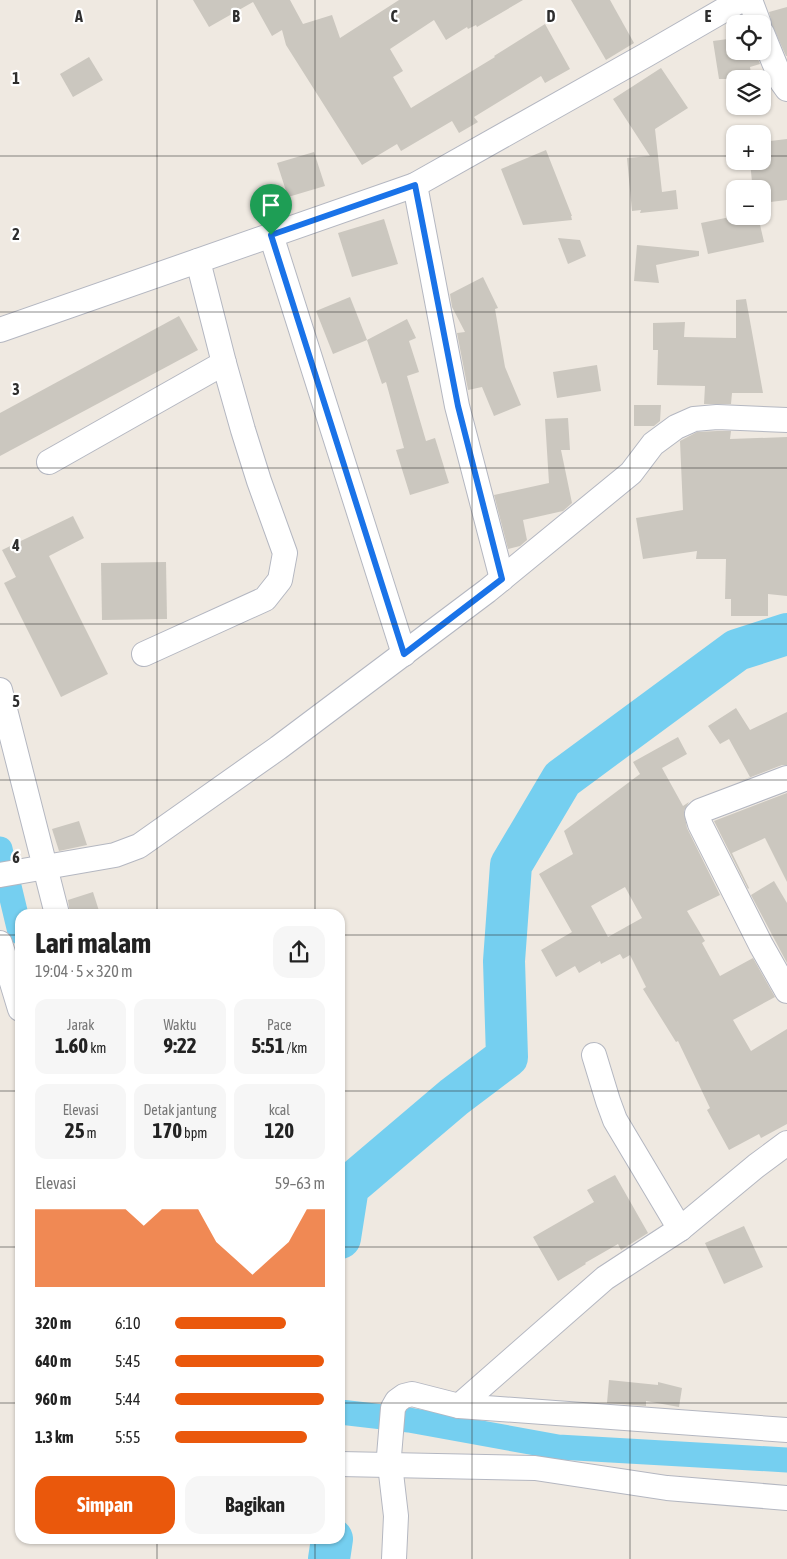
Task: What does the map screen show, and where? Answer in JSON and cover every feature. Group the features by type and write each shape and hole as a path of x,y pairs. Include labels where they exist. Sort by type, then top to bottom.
{"street":[{"path":"0,330 415,185 741,0"},
{"path":"750,0 756,15"},
{"path":"771,55 782,82 787,88"},
{"path":"415,185 458,406 502,579"},
{"path":"271,235 404,654"},
{"path":"144,654 265,599 280,580 285,553 259,481 224,363 198,261"},
{"path":"49,462 224,363"},
{"path":"0,875 115,855 139,846 278,748 502,579 631,473 653,444 676,427 694,420 716,417 787,420"},
{"path":"0,690 39,869 55,909"},
{"path":"787,778 700,811 697,814 700,824 746,913 760,946 787,991"},
{"path":"0,943 15,992"},
{"path":"594,1055 615,1120 680,1229"},
{"path":"459,1406 605,1278 680,1229 787,1143"},
{"path":"394,1559 396,1516 383,1462 393,1408 397,1401 404,1396 412,1394 459,1406 787,1430"},
{"path":"345,1464 383,1462 535,1468 667,1488 787,1498"}],"building":[{"path":"193,0 290,0 303,24 332,15 340,38 399,0 523,0 477,27 476,25 468,29 467,27 446,40 434,20 390,49 403,71 393,77 411,108 545,24 570,69 545,83 541,76 474,117 478,122 459,133 452,121 401,151 397,144 362,165 286,45 282,30 272,36 253,2 209,27"},
{"path":"571,0 610,0 634,43 606,60"},
{"path":"787,7 787,56 772,25 769,12"},
{"path":"726,39 726,60 758,60 760,64 750,67 750,70 726,70 726,79 719,79 713,41"},
{"path":"89,57 103,80 73,97 60,74"},
{"path":"661,68 688,108 655,129 662,192 676,190 678,209 640,213 641,210 632,211 627,158 650,156 613,99"},
{"path":"787,139 787,200 771,202 771,180 752,180 751,170 771,170 771,141"},
{"path":"546,150 572,220 523,225 501,169"},
{"path":"314,152 325,186 288,197 277,163"},
{"path":"726,218 726,225 760,225 764,242 708,254 701,223"},
{"path":"384,219 398,264 352,277 338,233"},
{"path":"558,238 580,240 586,256 568,264"},
{"path":"637,245 699,251 699,256 656,265 659,283 634,281"},
{"path":"483,277 498,308 495,309 505,367 521,405 494,416 482,387 468,390 457,333 465,332 452,307 450,294"},
{"path":"350,297 367,340 333,354 316,311"},
{"path":"746,299 763,393 732,393 731,404 704,404 705,386 657,385 658,350 653,350 653,323 685,322 684,337 736,338 736,300"},
{"path":"179,316 198,350 0,456 0,413"},
{"path":"407,319 416,338 409,341 419,372 407,376 426,441 435,438 449,483 410,495 396,450 404,448 386,382 382,384 367,340"},
{"path":"597,365 601,391 557,398 553,372"},
{"path":"634,405 661,405 660,421 654,426 634,426"},
{"path":"568,418 570,450 561,450 572,503 563,511 523,520 527,540 520,546 508,549 494,495 549,483 545,419"},
{"path":"731,431 730,439 787,437 787,596 768,594 768,616 731,616 731,599 725,599 726,559 696,559 697,551 643,559 636,518 683,510 680,441 697,432"},
{"path":"73,516 84,538 49,556 108,674 61,697 4,583 16,577 2,550"},
{"path":"166,562 167,619 102,620 101,563"},
{"path":"736,708 750,730 787,712 787,765 782,765 738,782 750,777 729,739 720,744 708,726"},
{"path":"678,737 687,754 662,768 683,806 689,802 684,811 687,828 720,895 687,911 705,941 702,943 720,976 753,958 775,997 733,1020 751,1051 787,1029 787,1124 761,1138 759,1134 729,1150 707,1110 710,1108 678,1041 676,1042 643,989 646,987 630,955 623,959 620,954 601,964 600,961 579,973 575,966 556,977 541,950 572,932 539,874 573,854 564,831 640,774 633,762","holes":["625,887 642,918 608,937 591,906"]},
{"path":"787,793 787,882 765,838 732,853 748,889 714,821"},
{"path":"79,821 87,845 59,851 52,829"},
{"path":"774,881 787,903 787,963 751,895"},
{"path":"93,892 98,909 69,909 68,900"},
{"path":"615,1175 648,1233 621,1250 618,1244 558,1281 533,1237 594,1202 587,1190"},
{"path":"744,1226 763,1267 724,1284 705,1243"},
{"path":"609,1380 658,1385 658,1382 682,1388 679,1407 646,1401 646,1406 607,1403"}],"waterway":[{"path":"345,1206 348,1187 454,1097 507,1057 504,961 511,865 562,779 737,650 787,634"},
{"path":"0,849 15,911"},
{"path":"345,1413 409,1420 558,1447 787,1460"},
{"path":"329,1559 331,1544"}],"route":[{"path":"415,185 458,406 502,579 404,654 293,305 271,235 415,185"}]}
